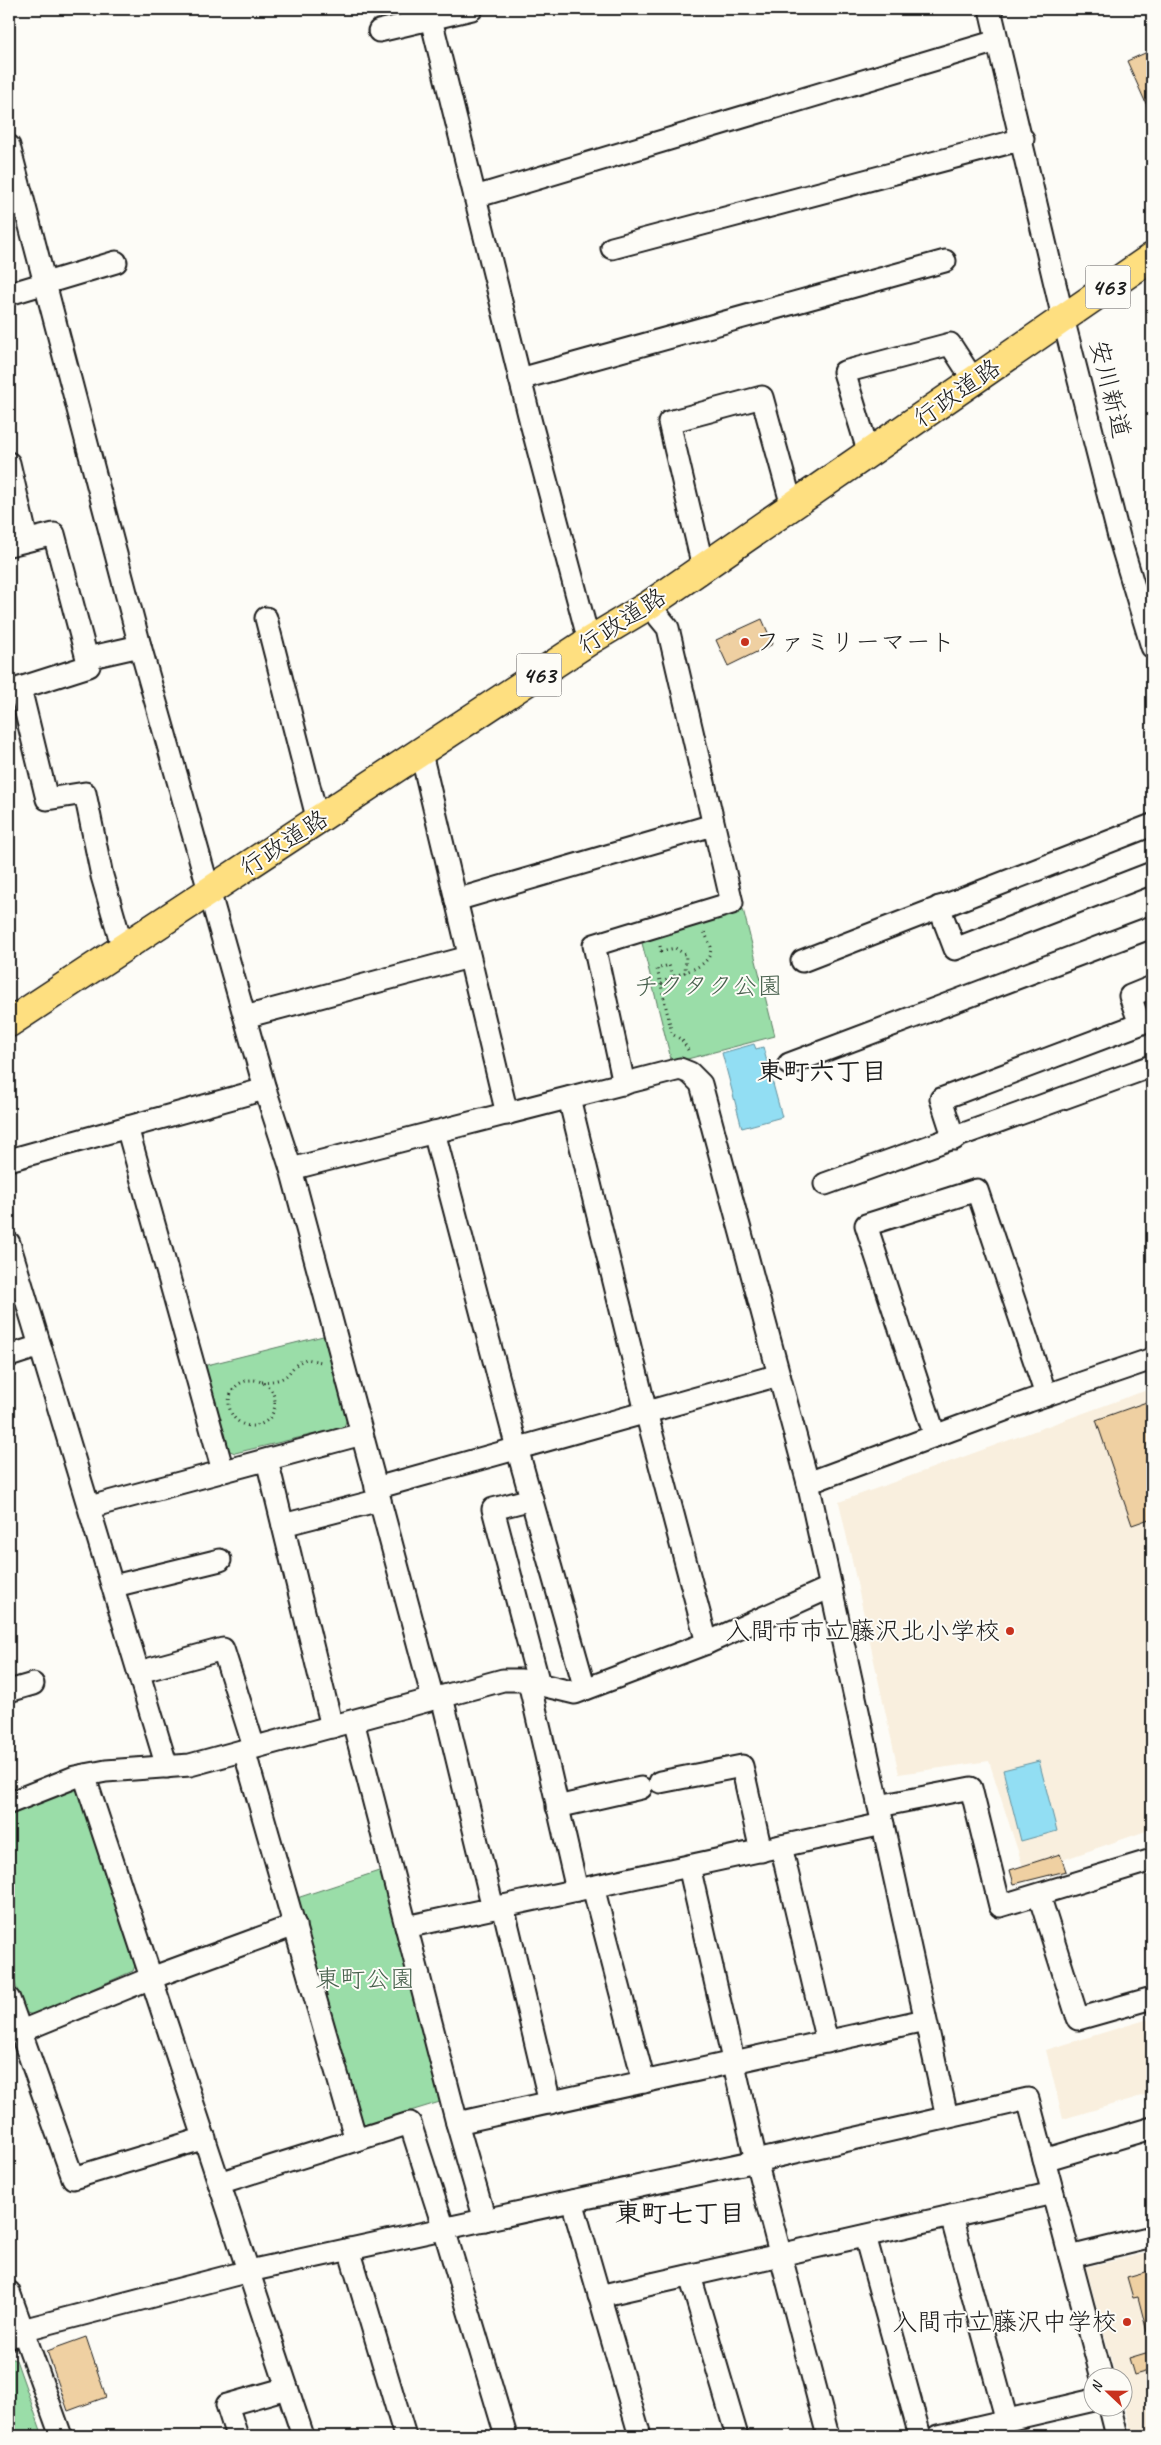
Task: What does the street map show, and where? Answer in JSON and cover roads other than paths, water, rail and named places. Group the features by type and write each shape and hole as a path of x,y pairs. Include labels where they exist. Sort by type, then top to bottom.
{"highway":[{"name":"行政道路","path":"9,1023 589,641 649,605 1152,257"}],"street":[{"path":"378,30 472,9"},
{"name":"安川新道","path":"990,9 1023,140 1063,318 1119,537 1152,647"},
{"path":"431,19 520,379 589,641"},
{"path":"475,197 997,41"},
{"path":"612,248 1023,140"},
{"path":"9,146 140,646 265,1089 292,1169 378,1494 498,1907 550,2103"},
{"path":"520,379 945,261"},
{"path":"9,294 116,262"},
{"path":"868,454 844,372 950,344 974,381"},
{"path":"703,567 669,422 762,397 792,506"},
{"path":"9,463 18,543 54,534 89,666 20,688 47,799 85,793 102,876 123,949"},
{"path":"624,1084 594,945 732,903 668,628 649,605"},
{"path":"266,618 318,821"},
{"path":"87,658 140,646"},
{"path":"421,753 507,1114"},
{"path":"456,900 713,824"},
{"path":"802,961 1152,825"},
{"path":"938,908 955,949 1152,873"},
{"path":"788,1064 1152,927"},
{"path":"245,1017 469,957"},
{"path":"954,1138 941,1099 1140,1024 1130,996 1152,988"},
{"path":"825,1184 1152,1066"},
{"path":"292,1169 680,1069 690,1073 701,1084 808,1483 947,2117"},
{"path":"9,1160 265,1089"},
{"path":"569,1098 646,1412 707,1643"},
{"path":"127,1127 223,1471"},
{"path":"434,1132 518,1448 585,1689"},
{"path":"935,1436 866,1225 977,1190 1046,1395"},
{"path":"9,1243 168,1766"},
{"path":"9,1356 40,1346"},
{"path":"808,1483 1046,1395 1152,1359"},
{"path":"283,1524 518,1448 779,1374"},
{"path":"90,1507 362,1434"},
{"path":"268,1460 332,1727"},
{"path":"532,1499 493,1509 534,1683 557,1807 585,1889 644,2082"},
{"path":"114,1586 220,1560"},
{"path":"9,1803 75,1777 190,1765 503,1680 520,1680 575,1693 707,1643 830,1587"},
{"path":"139,1672 223,1649 295,1925 356,2140"},
{"path":"9,1691 32,1684"},
{"path":"353,1721 457,2123 485,2220"},
{"path":"557,1807 742,1766 771,1848 827,2042"},
{"path":"84,1775 303,2436"},
{"path":"406,1927 771,1848 971,1788 1000,1906 1152,1860"},
{"path":"689,1866 756,2161 828,2436"},
{"path":"1038,1894 1078,2019 1152,1998"},
{"path":"20,2032 152,1978 295,1925"},
{"path":"9,1999 74,2178 204,2138"},
{"path":"457,2123 926,2020"},
{"path":"15,2334 249,2271 756,2161 1028,2098 1099,2368"},
{"path":"220,2183 410,2122 444,2228 506,2436"},
{"path":"1044,2160 1152,2128"},
{"path":"600,2296 1053,2193"},
{"path":"572,2201 640,2436"},
{"path":"951,2216 1007,2420"},
{"path":"865,2236 920,2436"},
{"path":"1070,2256 1152,2236"},
{"path":"349,2249 405,2436"},
{"path":"690,2276 737,2436"},
{"path":"9,2292 15,2334 61,2436"},
{"path":"237,2436 227,2405 287,2388"},
{"path":"939,2436 1084,2402"},
{"path":"1112,2418 1117,2436"}],"water":[{"path":"754,1044 756,1049 763,1047 782,1117 742,1128 722,1053"},
{"path":"1039,1761 1057,1831 1021,1841 1003,1770"}],"place":[{"name":"ファミリーマート","path":"745,642"},
{"name":"入間市市立藤沢北小学校","path":"1010,1631"},
{"name":"入間市立藤沢中学校","path":"1127,2322"}],"district":[{"name":"東町六丁目","path":"822,1071"},
{"name":"東町七丁目","path":"680,2213"}],"park label":[{"name":"チクタク公園","path":"708,986"},
{"name":"東町公園","path":"365,1979"}]}
